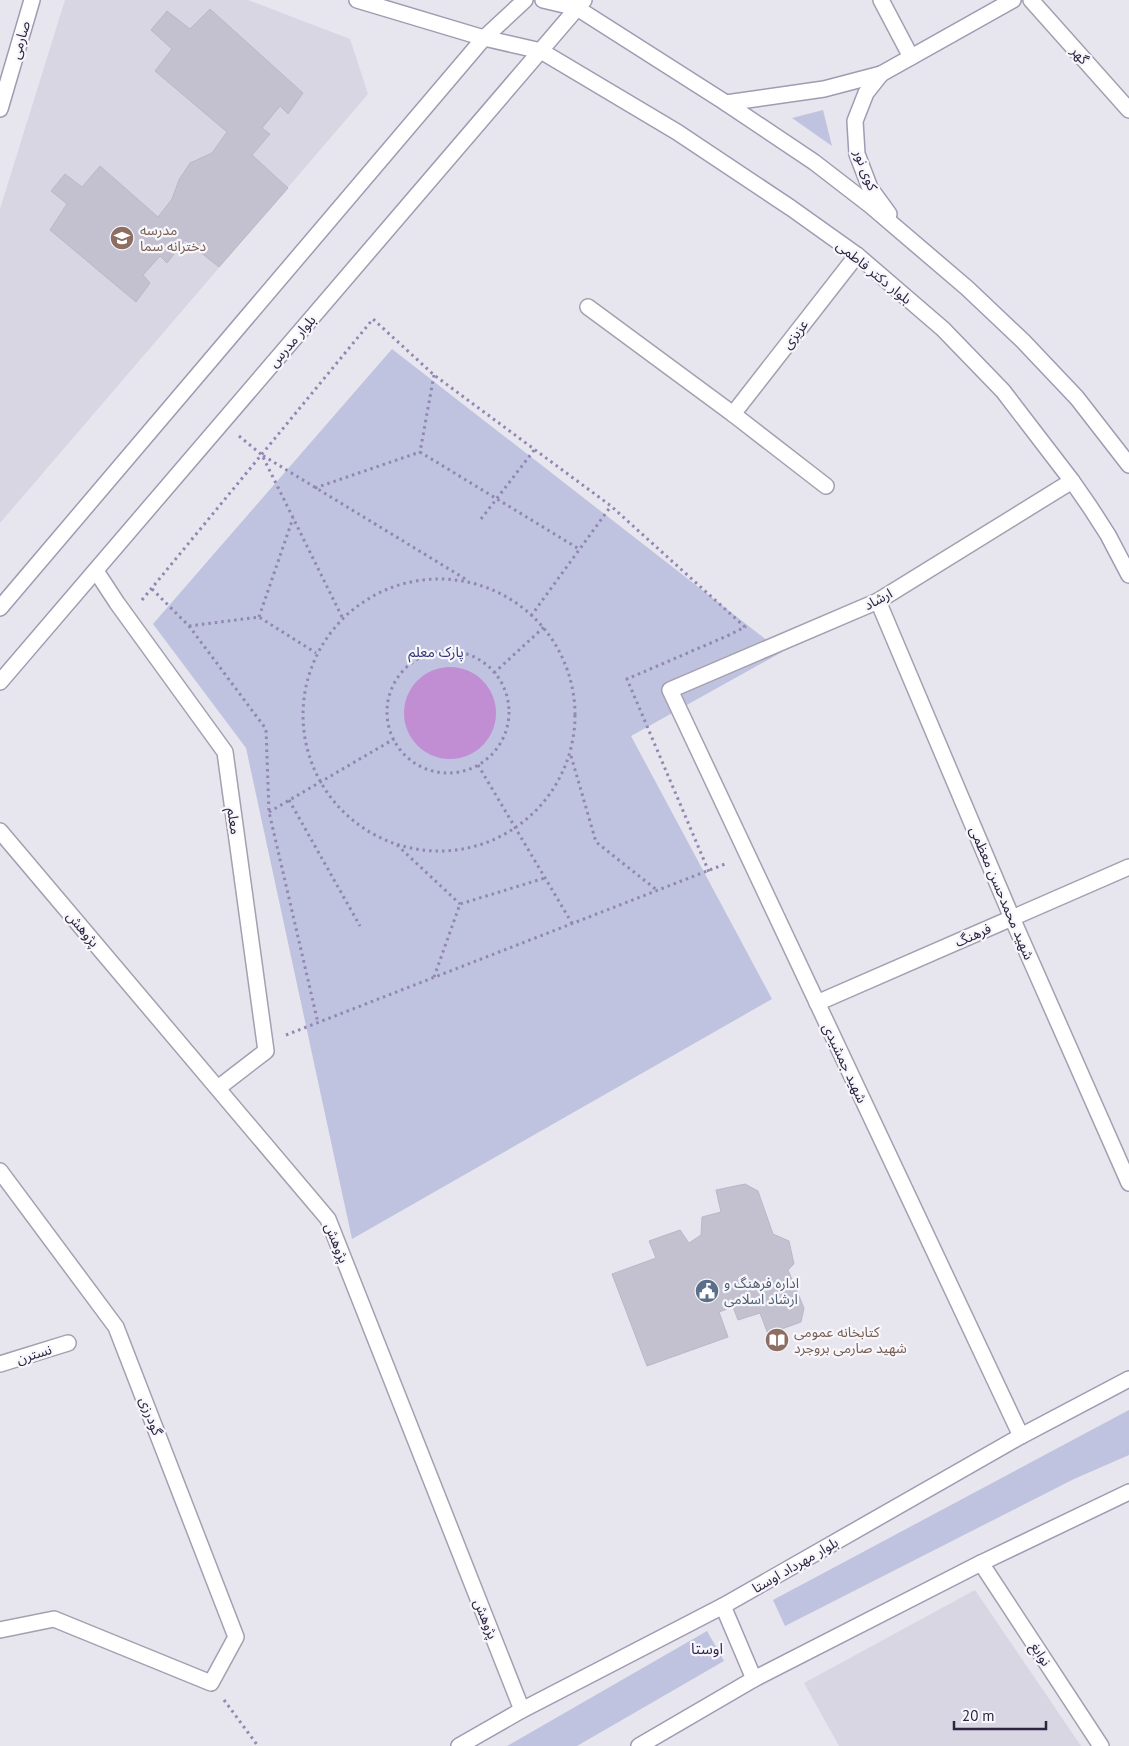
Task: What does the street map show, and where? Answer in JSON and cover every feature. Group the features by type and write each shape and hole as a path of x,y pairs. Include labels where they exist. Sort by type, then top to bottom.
{"street":[{"name":"صارمی","path":"0,109 32,0"},
{"path":"357,0 484,38"},
{"path":"0,608 484,38 524,0"},
{"path":"542,0 581,4 814,162 871,206 967,288 1023,341 1077,398 1129,465"},
{"path":"880,0 911,57"},
{"name":"کوی نور","path":"726,103 824,89 881,74 1013,0"},
{"name":"گهر","path":"1031,0 1129,110"},
{"name":"بلوار مدرس","path":"0,682 581,4"},
{"name":"بلوار دکتر فاطمی","path":"484,38 541,51 678,132 791,208 856,255 943,330 1003,391 1072,481 1108,535 1129,575"},
{"name":"کوی نور","path":"881,74 866,93 855,121 857,154 870,188 904,235"},
{"name":"عزیزی","path":"733,414 856,255"},
{"path":"588,307 733,414 826,486"},
{"name":"ارشاد","path":"670,690 878,601 1072,481"},
{"name":"معلم","path":"96,571 225,752 265,1043"},
{"name":"شهید محمدحسن معظمی","path":"878,601 1012,918 1129,1183"},
{"name":"شهید جمشیدی","path":"670,690 1021,1436"},
{"name":"پژوهش","path":"0,832 328,1218 522,1710"},
{"name":"فرهنگ","path":"817,1003 1129,867"},
{"path":"218,1088 266,1051 265,1043"},
{"name":"گودرزی","path":"0,1172 116,1328 236,1637 211,1683"},
{"name":"نسترن","path":"0,1364 68,1343"},
{"name":"بلوار مهرداد اوستا","path":"459,1746 522,1710 723,1606 1021,1436 1129,1379"},
{"path":"639,1746 754,1679 981,1563 1129,1492"},
{"name":"نوابغ","path":"981,1563 1101,1746"},
{"path":"723,1606 754,1679"},
{"path":"0,1630 54,1619 211,1683"}],"path":[{"path":"128,618 373,318 434,375 611,506 745,627 626,679 709,872"},
{"path":"420,452 434,375"},
{"path":"482,519 535,450"},
{"path":"315,488 420,452"},
{"path":"420,452 579,549"},
{"path":"262,455 468,581 510,598 544,628 567,666 576,711 570,756 550,796 517,829 477,847 433,852 388,842 350,819 319,782 304,742 303,697 316,653 342,617 380,591 397,586 423,579 468,581"},
{"path":"262,455 342,617"},
{"path":"531,616 611,506"},
{"path":"258,617 293,518"},
{"path":"152,589 190,626 266,729 269,812 318,1023"},
{"path":"190,626 258,617 316,653"},
{"path":"494,673 544,628"},
{"path":"445,651 466,654 485,664 499,678 508,697 510,718 504,738 492,755 478,765 455,773 435,772 417,765 402,752 394,739 387,717 388,698 396,680 408,666 425,656 445,651"},
{"path":"269,812 394,739"},
{"path":"570,756 596,842 659,891"},
{"path":"478,765 573,925"},
{"path":"289,800 360,926"},
{"path":"396,844 460,904"},
{"path":"265,1043 709,872 747,854"},
{"path":"460,904 544,878"},
{"path":"434,978 460,904"},
{"path":"211,1683 258,1746"}],"shaded area":[{"name":"مدرسه دخترانه سما","path":"65,0 248,0 350,39 368,94 0,523 0,209"},
{"path":"450,667 468,671 482,681 492,695 496,713 492,731 482,745 468,755 450,759 432,755 418,745 408,731 404,713 408,695 418,681 432,671"},
{"path":"975,1590 1081,1746 839,1746 804,1683"}],"green space":[{"path":"823,110 832,146 792,118"},
{"name":"پارک معلم","path":"392,349 782,652 631,736 772,999 352,1239 246,748 153,624"},
{"path":"1129,1410 1129,1455 1074,1479 785,1626 773,1600"},
{"path":"707,1631 724,1661 577,1746 507,1746"}],"building":[{"path":"210,9 303,93 288,114 280,106 262,128 270,134 252,155 288,188 219,267 185,240 167,263 160,256 143,275 150,283 136,302 50,230 67,204 51,191 65,174 82,187 100,166 158,217 172,199 179,180 190,163 212,153 227,132 155,71 172,49 151,30 167,11 190,29"},
{"name":"اداره فرهنگ و ارشاد اسلامی","path":"745,1184 758,1191 773,1234 789,1241 794,1264 788,1270 804,1308 801,1322 768,1334 760,1313 738,1320 733,1307 719,1312 728,1337 647,1366 612,1274 656,1258 649,1241 680,1230 689,1243 701,1235 702,1217 721,1212 716,1190"}],"place":[{"name":"مدرسه دخترانه سما","path":"122,238"},
{"name":"اداره فرهنگ و ارشاد اسلامی","path":"707,1291"},
{"name":"کتابخانه عمومی شهید صارمی بروجرد","path":"777,1340"}],"district":[{"name":"اوستا","path":"707,1648"}]}
